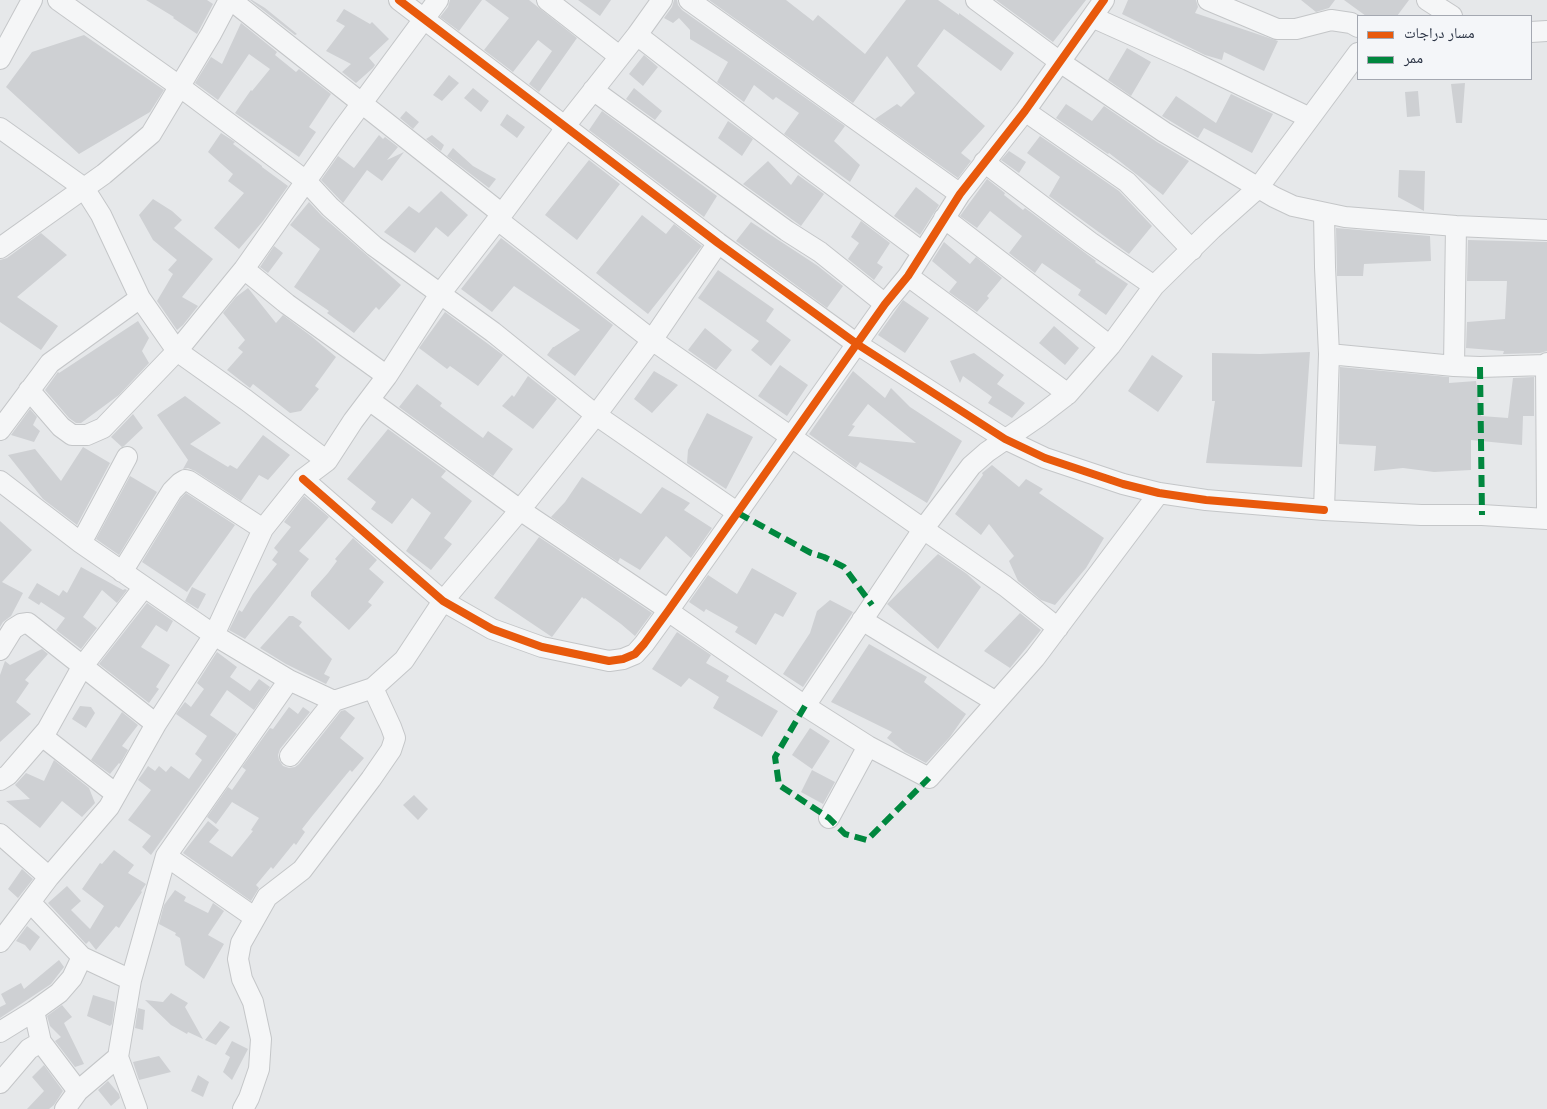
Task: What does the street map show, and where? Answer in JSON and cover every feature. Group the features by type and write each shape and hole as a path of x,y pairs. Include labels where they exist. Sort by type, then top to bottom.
{"street":[{"path":"0,59 32,0"},
{"path":"58,0 179,86 306,181 330,207 374,246 493,332 596,415 738,513"},
{"path":"0,248 104,174 151,134 230,0 332,79 652,340 1006,586 1058,628"},
{"path":"399,0 718,244 857,344 1005,439 1045,458 1123,484 1159,493 1206,500 1324,510 1547,519"},
{"path":"29,390 61,427 72,435 87,435 103,428 177,351 244,268 438,0"},
{"path":"547,0 619,56"},
{"path":"0,942 49,877 109,807 156,724 214,635 262,529 303,479 327,461 353,420 387,376 440,294 662,0"},
{"path":"689,0 960,194"},
{"path":"976,0 1060,62 1164,132 1258,188 1293,206 1345,217 1456,226 1547,230"},
{"path":"1208,0 1277,29 1296,28 1331,20 1351,23 1357,26"},
{"path":"1427,0 1450,15"},
{"path":"303,479 443,601 492,629 542,647 609,661 622,660 635,654 668,611 885,304 908,276 960,194 1025,111 1060,62 1096,6 1188,60 1310,118"},
{"path":"1532,32 1547,31"},
{"path":"637,35 922,252"},
{"path":"805,706 924,528 971,466 987,452 1068,394 1110,346 1154,286 1212,229 1258,188 1357,54"},
{"path":"593,90 787,231 820,252 885,304"},
{"path":"1025,111 1127,182 1192,250"},
{"path":"0,128 84,188 101,215 140,298 177,351 327,461"},
{"path":"984,162 1090,242 1154,286"},
{"path":"1324,213 1329,354 1324,510"},
{"path":"944,218 1110,346"},
{"path":"1454,366 1456,226"},
{"path":"290,756 334,701 372,688 404,660 443,601 520,510 596,415 652,340 718,244"},
{"path":"244,268 287,304 387,376"},
{"path":"908,276 1068,394"},
{"path":"0,430 50,363 140,298"},
{"path":"1329,354 1454,366 1480,367 1546,364 1547,509"},
{"path":"369,400 520,510 660,604 805,706 868,746 929,778 1035,658 1159,493"},
{"path":"81,543 127,457"},
{"path":"122,572 172,491 184,480 189,481 262,529"},
{"path":"0,481 81,543 214,635 289,680 334,701"},
{"path":"0,780 8,775 47,730 82,667 144,587"},
{"path":"862,620 996,702"},
{"path":"0,650 13,629 21,624 28,623 156,724"},
{"path":"137,1109 118,1057 131,980 166,856 289,680"},
{"path":"243,1109 259,1069 261,1039 253,1002 242,978 238,959 241,943 267,897 302,870 391,750 395,738 372,688"},
{"path":"42,736 116,794"},
{"path":"829,818 868,746"},
{"path":"0,834 49,877"},
{"path":"166,856 254,918"},
{"path":"30,902 82,958 131,980"},
{"path":"0,1032 59,993 72,978 82,958"},
{"path":"34,1011 41,1042 78,1091"},
{"path":"0,1083 30,1049 41,1042"},
{"path":"64,1109 78,1091 118,1057"}],"building":[{"path":"146,0 207,0 213,4 197,34"},
{"path":"250,0 265,8 297,34 295,35"},
{"path":"450,0 482,0 459,31 440,17 448,7"},
{"path":"485,0 529,0 577,38 539,92 529,84 552,51 538,40 513,72 484,50 509,18"},
{"path":"578,0 611,0 600,16"},
{"path":"674,0 677,0 682,10 845,126 834,141 860,165 850,182 784,134 799,113 776,97 773,100 754,85 744,102 717,82 728,62 690,39 690,30 679,18 673,23 664,18 672,7"},
{"path":"709,0 786,0 813,21 818,15 865,54 906,0 938,0 1014,53 1001,71 944,29 917,66 985,126 961,153 971,161 958,178 875,119 897,104 901,107 915,93 887,56 853,103"},
{"path":"996,0 1086,0 1053,42"},
{"path":"1128,0 1196,0 1198,7 1195,13 1278,41 1264,71 1224,52 1222,60 1205,55 1122,14"},
{"path":"1301,0 1335,0 1329,8 1316,12"},
{"path":"1344,0 1409,0 1398,15 1365,15"},
{"path":"344,9 370,24 372,22 389,39 369,58 375,65 373,68 356,83 342,72 351,64 326,51 345,26 336,21"},
{"path":"241,23 277,52 275,55 296,72 299,69 331,94 309,127 316,132 299,157 235,113 251,90 270,69 249,54 218,100 195,83 211,57 222,64"},
{"path":"84,35 164,90 150,112 79,154 6,87 32,52"},
{"path":"1127,48 1151,62 1131,96 1108,80"},
{"path":"644,55 658,67 643,86 629,74"},
{"path":"449,75 459,83 442,101 433,95"},
{"path":"1465,83 1462,123 1456,123 1451,84"},
{"path":"473,88 489,101 481,112 464,98"},
{"path":"634,88 662,111 655,120 626,99"},
{"path":"1418,91 1420,116 1407,117 1405,92"},
{"path":"1231,94 1273,114 1252,153 1204,128 1198,138 1162,116 1176,96 1216,123"},
{"path":"1066,104 1092,121 1104,106 1189,161 1163,195 1109,153 1056,118"},
{"path":"406,111 419,122 413,129 400,118"},
{"path":"602,111 717,196 704,217 589,130"},
{"path":"507,114 525,127 517,138 500,125"},
{"path":"728,121 753,139 742,156 718,138"},
{"path":"221,133 235,142 233,144 288,186 263,221 239,249 214,228 244,193 228,181 233,174 208,152"},
{"path":"379,135 383,139 385,137 398,147 387,160 404,152 382,181 367,170 343,203 321,180 338,156 354,168"},
{"path":"432,135 444,145 441,151 426,139"},
{"path":"1040,136 1119,191 1152,226 1129,254 1049,196 1060,177 1027,153"},
{"path":"453,148 473,166 496,179 489,188 447,156"},
{"path":"1009,151 1026,162 1019,173 1001,160"},
{"path":"589,160 620,184 577,240 545,215"},
{"path":"768,161 791,185 798,175 824,194 801,226 743,184"},
{"path":"1399,170 1425,171 1424,211 1398,197"},
{"path":"987,179 1023,210 1025,208 1095,262 1128,284 1106,315 1078,295 1081,290 1042,263 1035,273 1009,253 1022,236 990,211 977,228 960,216"},
{"path":"916,187 939,205 920,235 894,216"},
{"path":"441,191 468,215 448,237 436,227 415,253 384,232 409,206 419,213"},
{"path":"153,199 182,220 174,228 213,259 182,297 198,306 177,330 157,301 173,274 168,270 177,260 153,240 139,215"},
{"path":"309,202 322,216 401,285 379,310 376,307 354,333 327,313 329,311 294,287 320,249 290,225"},
{"path":"642,215 666,234 674,224 702,246 648,314 596,273"},
{"path":"861,221 890,243 877,263 883,267 874,280 848,259 859,243 851,237"},
{"path":"751,222 818,266 843,286 827,308 736,241"},
{"path":"1336,228 1430,236 1431,261 1364,264 1363,276 1337,276"},
{"path":"41,233 67,255 17,297 58,326 41,350 0,322 0,260 7,258"},
{"path":"501,238 613,325 575,376 547,355 553,347 580,330 514,286 492,312 461,289"},
{"path":"1468,240 1547,242 1547,351 1540,353 1503,354 1504,351 1466,348 1467,322 1505,319 1507,281 1467,281"},
{"path":"944,242 970,264 976,257 1002,278 977,312 949,292 957,282 932,261"},
{"path":"274,246 283,253 268,273 260,267"},
{"path":"718,270 774,309 766,321 791,340 771,366 751,350 759,341 698,298"},
{"path":"248,288 276,323 283,315 336,357 315,386 319,389 301,411 290,413 253,384 250,388 227,370 243,352 238,348 245,340 223,313 236,297"},
{"path":"903,300 929,318 905,353 878,335"},
{"path":"445,312 503,355 478,386 450,366 447,369 419,348"},
{"path":"138,321 149,338 142,351 149,363 119,395 81,423 76,423 69,418 45,390 58,372"},
{"path":"1054,326 1079,348 1065,365 1039,343"},
{"path":"705,328 732,350 716,370 688,350"},
{"path":"1310,352 1302,467 1206,463 1215,401 1212,401 1212,353"},
{"path":"974,353 1004,375 997,384 1025,403 1012,418 988,403 992,397 963,376 960,383 950,361"},
{"path":"1152,355 1183,376 1158,412 1128,391"},
{"path":"780,365 808,385 787,416 758,396"},
{"path":"1340,367 1449,377 1449,383 1476,381 1481,416 1508,418 1513,378 1534,377 1534,416 1523,416 1522,445 1471,440 1471,470 1434,472 1403,468 1374,471 1376,446 1339,444"},
{"path":"654,371 678,385 652,413 634,399"},
{"path":"853,371 885,398 891,388 910,407 962,441 927,503 860,462 856,468 809,434","holes":["868,404 916,443 848,436 855,426 852,425"]},
{"path":"528,376 557,399 533,429 502,406 512,395 514,397"},
{"path":"417,384 442,403 440,406 483,438 488,431 513,449 493,476 399,407"},
{"path":"185,396 221,423 190,444 228,467 230,465 237,469 263,435 290,455 268,480 259,475 241,501 195,471 188,468 183,469 188,460 157,415"},
{"path":"30,409 37,417 33,425 40,431 34,442 11,435"},
{"path":"707,413 753,437 726,489 687,463 688,450"},
{"path":"133,414 143,428 122,447 111,437"},
{"path":"388,429 446,471 441,477 472,501 444,538 452,544 431,570 406,551 431,513 412,498 392,524 371,509 376,502 347,479"},
{"path":"83,447 110,463 77,525 43,499 8,455 35,449 61,481"},
{"path":"992,465 1019,487 1026,479 1043,489 1039,493 1104,538 1086,568 1055,605 1041,600 1018,581 1009,561 1014,556 989,524 981,535 955,514 983,475 982,473"},
{"path":"130,476 157,492 119,555 96,539"},
{"path":"582,477 641,514 662,487 690,503 684,510 712,528 691,558 666,536 640,570 620,558 618,562 551,517 565,502"},
{"path":"186,493 235,525 187,592 142,562 181,498"},
{"path":"304,496 329,517 299,551 309,559 245,639 229,630 239,610 242,612 253,594 277,564 272,560 278,552 274,548 291,527 284,522"},
{"path":"0,521 32,550 2,582 23,593 11,616 0,627"},
{"path":"539,537 652,613 635,636 582,597 552,637 494,598"},
{"path":"353,538 377,560 369,569 384,582 368,602 372,605 349,630 311,596 311,592 328,573 337,561 335,559"},
{"path":"938,554 967,574 981,587 938,649 887,604"},
{"path":"81,567 123,590 127,590 117,603 102,590 83,617 97,628 81,649 56,630 65,618 41,602 39,605 28,598 37,583 59,596 63,590 67,593"},
{"path":"752,568 797,593 783,617 775,613 756,645 735,632 738,627 706,609 704,612 689,602 708,575 737,594"},
{"path":"192,587 206,594 198,609 185,601"},
{"path":"830,600 853,612 803,687 783,674 810,633 817,611"},
{"path":"147,603 173,621 167,632 156,625 141,647 170,665 156,687 159,689 149,703 99,664"},
{"path":"1020,613 1041,630 1010,668 984,651"},
{"path":"289,616 293,616 302,622 299,626 332,659 324,674 330,677 326,684 286,664 260,648"},
{"path":"677,632 711,655 706,663 729,676 726,681 778,711 762,737 713,708 719,697 689,678 681,687 652,669"},
{"path":"869,644 927,677 924,682 966,714 950,737 926,763 905,752 887,738 892,732 831,702"},
{"path":"42,649 48,654 25,680 29,683 16,702 31,714 0,742 0,675 5,661 10,665"},
{"path":"217,652 237,667 230,677 250,691 259,679 270,687 254,710 227,690 210,715 237,734 151,855 142,847 151,836 128,820 151,790 138,780 148,766 155,771 159,766 166,772 171,766 189,779 202,760 195,754 207,736 176,714 185,702 191,707 204,689 197,683"},
{"path":"80,706 91,707 95,713 86,728 72,719"},
{"path":"289,707 298,714 303,707 310,712 280,749 278,755 283,766 289,768 299,764 341,711 345,710 355,718 340,738 364,758 352,772 350,770 302,829 305,832 296,845 294,843 273,869 271,867 256,885 259,888 251,901 183,853 208,821 219,830 209,842 232,857 253,831 251,830 259,818 232,802 216,824 207,817 228,787 232,790 246,770 242,767 270,728 273,729"},
{"path":"122,712 138,725 122,746 128,750 120,764 110,774 91,760"},
{"path":"810,728 830,741 812,769 792,755"},
{"path":"54,760 89,788 95,803 82,817 62,801 40,828 6,801 30,799 15,785 26,773 44,781"},
{"path":"812,770 835,782 823,804 801,792"},
{"path":"414,795 428,809 418,820 403,805"},
{"path":"114,850 134,865 128,873 146,884 119,928 116,926 96,950 89,941 86,944 48,903 67,886 81,901 71,910 90,929 104,906 82,889 100,863 102,864"},
{"path":"22,869 33,879 18,898 8,889"},
{"path":"175,890 186,897 184,901 208,913 213,903 224,911 208,935 224,944 204,979 185,965 180,938 175,935 176,933 159,924 164,905"},
{"path":"27,926 40,937 30,951 25,945 16,941"},
{"path":"59,960 64,967 51,984 0,1018 0,1007 6,1004 1,994 21,983 24,989"},
{"path":"171,993 188,1003 185,1007 203,1039 188,1032 187,1034 171,1025 145,1000 163,1002"},
{"path":"93,995 115,1002 112,1024 110,1026 87,1016"},
{"path":"62,1005 72,1017 64,1023 84,1064 75,1067 55,1041 61,1037 50,1026 47,1016"},
{"path":"138,1008 145,1010 143,1030 135,1028"},
{"path":"220,1021 230,1027 216,1045 205,1040"},
{"path":"232,1041 248,1049 232,1080 223,1072 230,1057 225,1054"},
{"path":"159,1056 171,1072 139,1080 133,1062"},
{"path":"44,1065 63,1091 49,1109 27,1109 44,1091 32,1077"},
{"path":"198,1075 209,1082 203,1097 191,1091"},
{"path":"108,1081 120,1098 111,1106 98,1090"}],"marked path":[{"path":"1480,367 1482,515"},
{"path":"738,513 811,553 844,567 872,605"},
{"path":"805,706 775,757 779,785 829,818 845,834 867,840 929,778"}],"cycle path":[{"path":"399,0 718,243 857,344 1005,439 1045,458 1123,484 1159,493 1206,500 1324,510"},
{"path":"303,479 443,601 492,629 542,647 609,661 623,659 635,654 668,611 885,304 908,276 960,194 1025,111 1104,0"}]}
